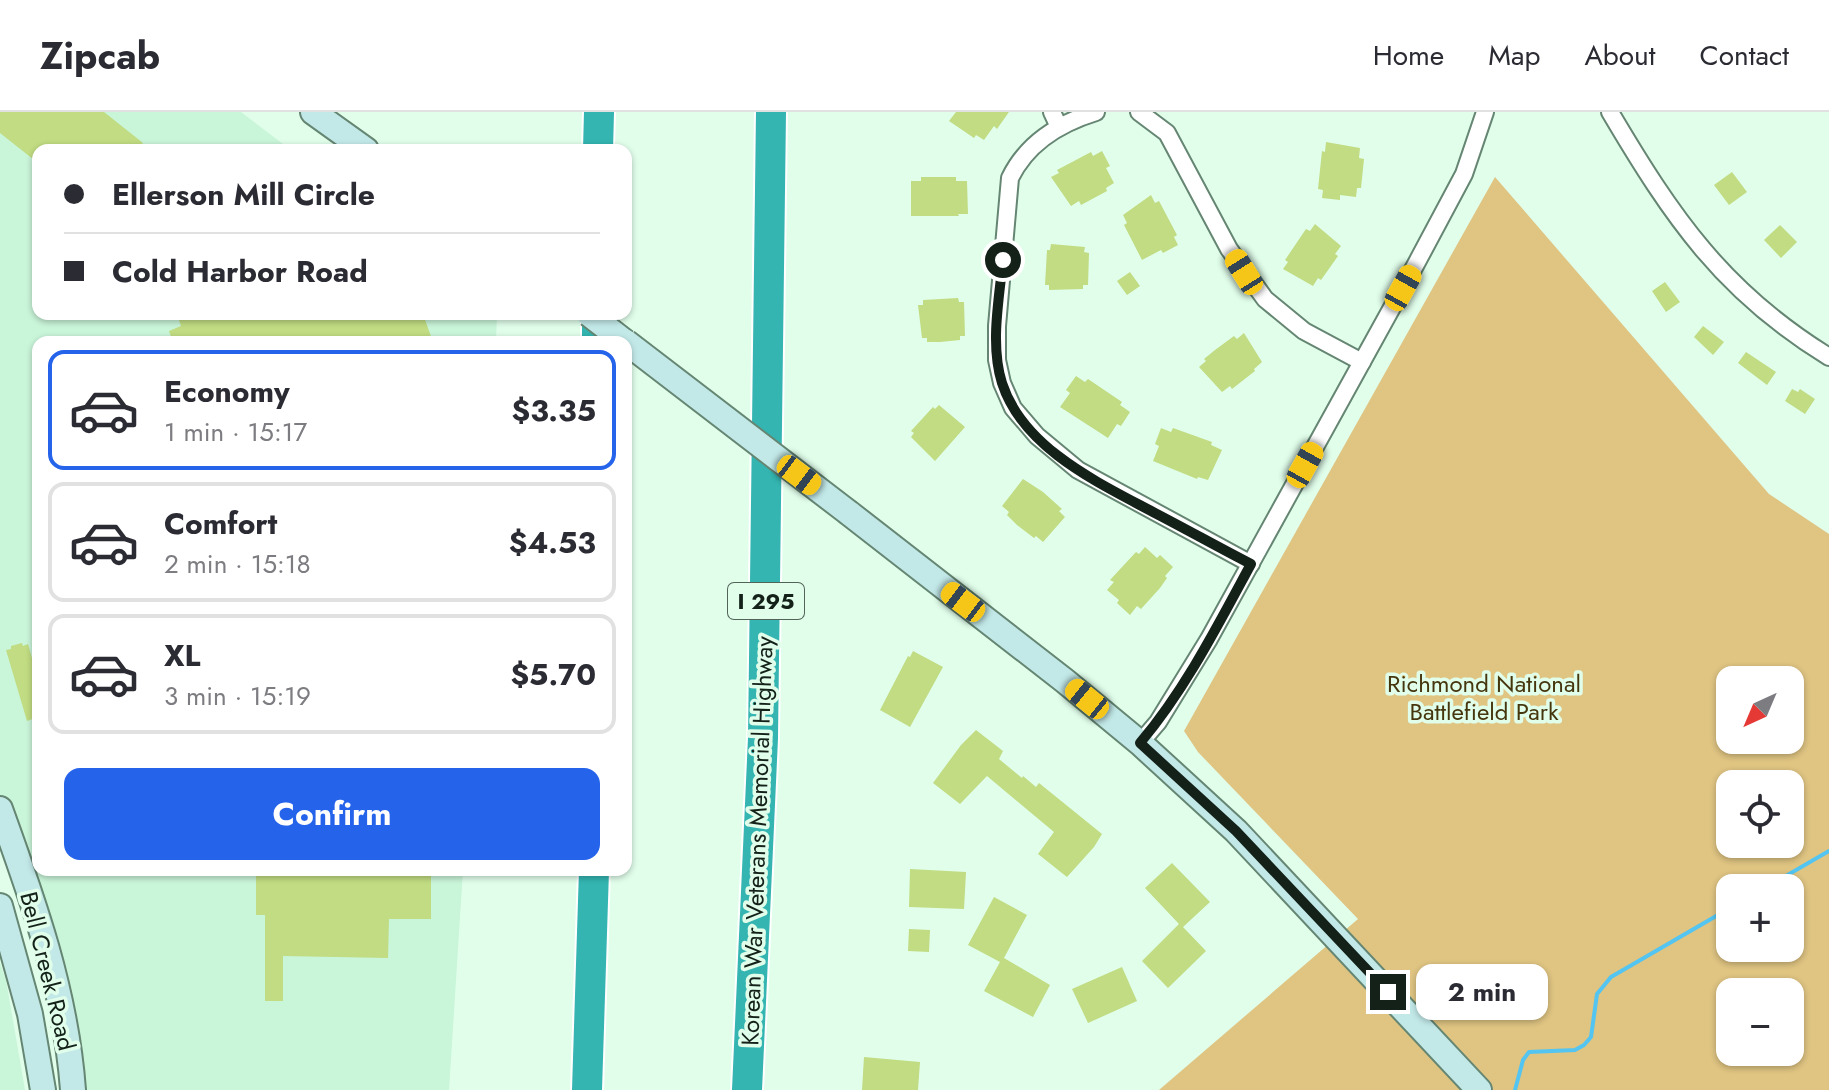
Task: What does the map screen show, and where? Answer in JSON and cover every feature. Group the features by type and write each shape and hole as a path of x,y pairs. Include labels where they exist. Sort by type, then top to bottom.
{"highway":[{"path":"598,144 599,112"},
{"name":"Korean War Veterans Memorial Highway","path":"747,1090 763,738 771,112"},
{"path":"587,1090 594,876"}],"main road":[{"path":"313,112 358,144"},
{"path":"597,320 618,336"},
{"path":"632,347 1065,681 1140,743 1236,831 1479,1090"},
{"name":"Bell Creek Road","path":"0,809 49,955 68,1046 73,1090"},
{"name":"Bell Creek Road","path":"0,906 30,1014 43,1090"}],"street":[{"path":"1096,112 1056,119 1043,137 1018,161 1010,178 1004,224 997,349 1002,383 1013,408 1037,436 1078,470 1251,564"},
{"path":"1139,112 1167,133 1229,249 1265,299 1304,331 1362,362"},
{"path":"1140,743 1158,722 1209,639 1362,362 1464,174 1485,112"},
{"path":"1610,112 1644,170 1709,259 1773,320 1829,357"}],"shaded area":[{"path":"0,112 241,112 283,144 32,144 32,320 497,320 496,336 32,336 32,876 463,876 449,1090 75,1090 0,839"},
{"path":"0,963 6,980 25,1090 0,1090"}],"green space":[{"name":"Richmond National Battlefield Park","path":"1495,177 1769,494 1829,534 1829,1090 1159,1090 1358,919 1198,752 1184,731"}],"building":[{"path":"0,112 104,112 143,143 32,144 32,158 0,133"},
{"path":"956,112 1009,112 984,140 976,135 974,138 949,121"},
{"path":"1326,142 1360,148 1359,158 1364,159 1361,188 1357,188 1356,197 1340,195 1340,200 1322,198 1323,190 1318,189 1322,151 1325,152"},
{"path":"1102,151 1114,183 1106,188 1107,191 1081,205 1079,201 1071,206 1051,177 1059,173 1057,170 1091,152 1093,156"},
{"path":"1732,172 1747,192 1729,205 1714,185"},
{"path":"921,177 956,177 956,181 967,181 968,214 911,216 911,181 921,181"},
{"path":"1151,195 1155,203 1159,201 1177,235 1174,237 1178,245 1142,260 1124,225 1127,223 1123,215"},
{"path":"1315,224 1341,246 1335,254 1338,256 1313,286 1283,269 1288,262 1285,260 1306,229 1310,231"},
{"path":"1780,225 1797,242 1781,258 1764,240"},
{"path":"1051,244 1085,247 1084,252 1089,253 1088,285 1083,285 1083,289 1049,290 1049,285 1045,285 1047,250 1050,250"},
{"path":"1130,272 1140,286 1127,295 1117,281"},
{"path":"1665,282 1680,302 1666,312 1652,291"},
{"path":"958,298 959,302 964,302 965,336 960,336 960,340 927,342 927,338 922,338 918,305 923,305 923,300"},
{"path":"179,320 425,320 431,336 171,336 169,331 181,326"},
{"path":"1703,326 1724,342 1713,355 1694,337"},
{"path":"1244,333 1262,362 1232,389 1230,386 1222,392 1199,367 1215,350 1234,336 1237,339"},
{"path":"1746,352 1776,372 1767,385 1738,363"},
{"path":"1076,376 1085,382 1088,379 1122,402 1120,405 1130,412 1108,438 1060,407 1070,393 1066,390"},
{"path":"1792,389 1798,392 1800,389 1815,399 1805,414 1785,401"},
{"path":"939,405 965,427 935,461 911,437 914,433 911,431 933,407 935,409"},
{"path":"1161,428 1171,432 1173,428 1212,442 1211,445 1222,450 1208,480 1197,479 1153,461"},
{"path":"1023,479 1062,509 1059,511 1065,517 1043,542 1017,525 1002,506"},
{"path":"1145,547 1173,567 1160,588 1141,609 1137,606 1130,615 1107,590 1114,582 1110,580 1136,552 1139,554"},
{"path":"28,644 32,658 32,719 27,721 6,650 11,646"},
{"path":"913,651 943,667 910,727 880,710"},
{"path":"976,730 1003,751 999,759 1022,778 1036,787 1039,783 1102,834 1067,877 1038,854 1054,832 987,776 960,804 933,783"},
{"path":"1172,863 1210,902 1183,927 1206,951 1168,988 1142,961 1179,924 1145,888"},
{"path":"910,869 966,872 964,909 909,907"},
{"path":"256,876 431,876 431,919 389,919 388,958 283,956 283,1001 265,1001 265,915 256,915"},
{"path":"994,897 1027,915 1004,958 1050,985 1033,1017 984,991 1000,962 968,945"},
{"path":"909,929 930,930 929,952 908,951"},
{"path":"1122,967 1137,1001 1088,1023 1072,989"},
{"path":"864,1057 920,1062 918,1090 862,1090"}],"waterway":[{"path":"1789,874 1829,851"},
{"path":"1515,1090 1523,1060 1529,1052 1575,1050 1591,1037 1597,994 1611,977 1716,916"}],"route":[{"path":"1003,260 997,360 1002,383 1013,408 1024,423 1078,470 1251,564 1197,660 1158,722 1140,743 1236,831 1388,992"}]}
